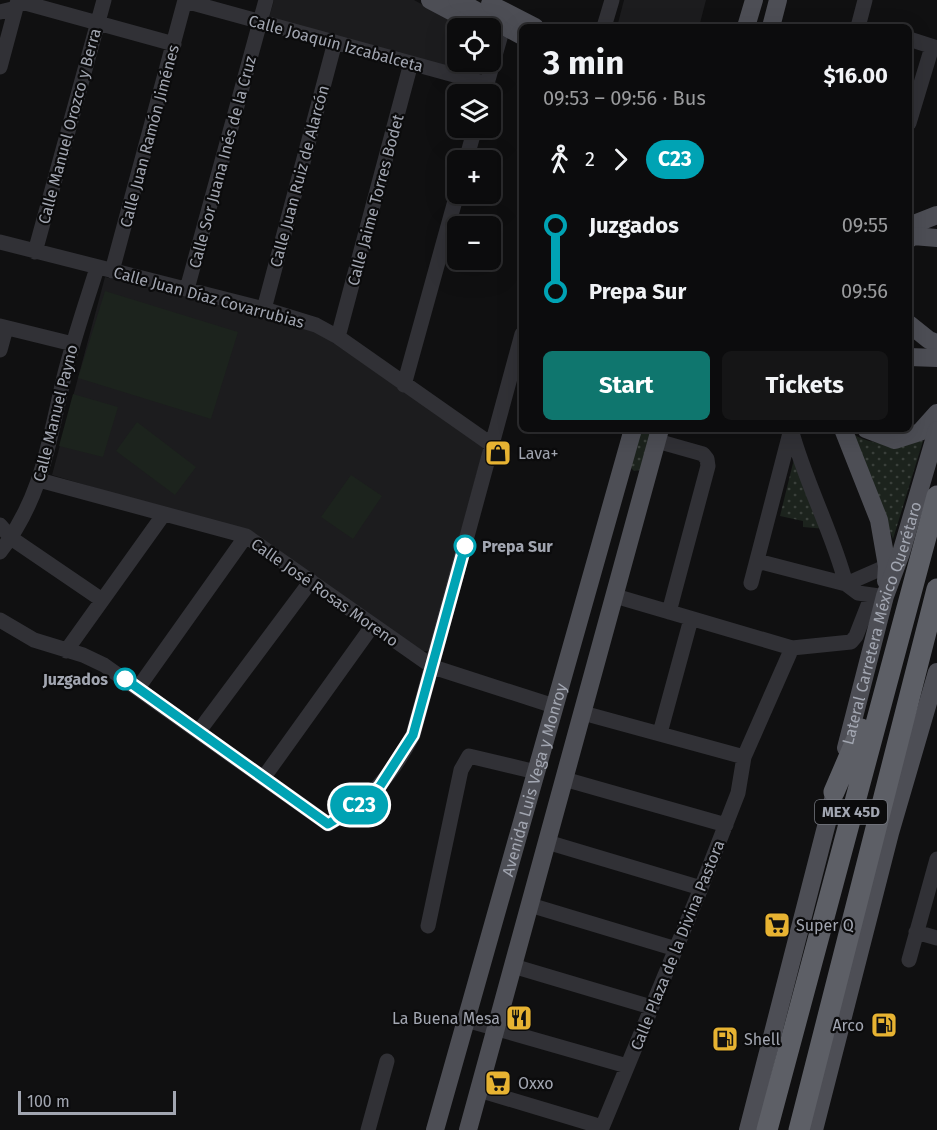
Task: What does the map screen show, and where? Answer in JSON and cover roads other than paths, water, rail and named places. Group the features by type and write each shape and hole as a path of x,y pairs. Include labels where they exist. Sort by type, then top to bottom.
{"highway":[{"name":"MEX 45D","path":"768,1130 908,596 937,496"},
{"name":"MEX 45D","path":"799,1130 937,589"},
{"path":"834,792 858,740 880,664 908,596"}],"main road":[{"path":"430,0 464,18"},
{"path":"457,0 519,34"},
{"path":"483,0 508,6 531,24"},
{"path":"747,24 754,0"},
{"path":"772,24 778,0"},
{"path":"501,38 519,47"},
{"path":"912,225 937,215"},
{"path":"912,237 937,238"},
{"path":"912,326 929,340 935,353"},
{"path":"912,345 935,353"},
{"path":"912,357 935,353"},
{"path":"875,432 895,440 920,432 937,413"},
{"name":"Lateral Carretera México Querétaro","path":"748,1130 834,792 878,596 901,553 937,430"},
{"name":"Avenida Luis Vega y Monroy","path":"435,1130 632,432"},
{"path":"844,432 879,520 887,566 878,596"},
{"name":"Avenida Luis Vega y Monroy","path":"468,1130 658,435"},
{"path":"620,473 647,479"},
{"path":"568,656 597,663"},
{"path":"814,1130 890,833 937,672"}],"street":[{"name":"Calle Manuel Orozco y Berra","path":"35,252 104,0"},
{"name":"Calle Sor Juana Inés de la Cruz","path":"187,289 266,0"},
{"path":"605,24 612,0"},
{"path":"862,24 865,0"},
{"name":"Calle Joaquín Izcabalceta","path":"185,1 411,63 471,84"},
{"name":"Calle Juan Ramón Jiménes","path":"104,270 174,44 185,1"},
{"path":"0,67 17,3"},
{"path":"0,12 17,3 174,44"},
{"path":"912,40 935,47 912,114"},
{"name":"Calle Juan Ruiz de Alarcón","path":"264,309 334,42"},
{"name":"Calle Jaime Torres Bodet","path":"338,337 411,63"},
{"path":"404,385 454,204"},
{"name":"Calle Juan Díaz Covarrubias","path":"0,242 264,309 316,325 338,337 492,445"},
{"name":"Calle Manuel Payno","path":"0,552 26,515 39,480 73,344 104,270"},
{"path":"0,350 3,327 73,344"},
{"path":"0,620 34,640 98,661 328,824 360,805 380,786 403,754 417,724 492,445 515,385 519,356"},
{"path":"750,583 790,432"},
{"path":"792,432 798,455 840,560 846,584"},
{"path":"658,435 703,454 708,466 669,612"},
{"name":"Calle José Rosas Moreno","path":"39,480 246,536 433,667 554,706"},
{"path":"66,651 164,514"},
{"path":"0,525 11,538 102,600"},
{"path":"138,688 246,536"},
{"path":"615,596 792,648 850,642 856,636 878,596 858,592 846,584 757,561"},
{"path":"846,584 887,566"},
{"path":"199,731 311,581"},
{"path":"660,733 691,618"},
{"path":"264,777 373,625"},
{"name":"Calle Plaza de la Divina Pastora","path":"602,1129 726,825 738,793 744,757 792,648"},
{"path":"583,713 744,757"},
{"path":"428,926 461,770 469,756 536,772"},
{"path":"564,779 726,825"},
{"path":"547,842 701,888"},
{"path":"909,960 937,859"},
{"path":"530,905 676,949"},
{"path":"916,932 937,938"},
{"path":"513,966 651,1007"},
{"path":"466,1020 627,1066"},
{"path":"368,1130 387,1061"},
{"path":"479,1090 602,1129"}],"place":[{"name":"Lava+","path":"498,453"},
{"name":"Prepa Sur","path":"465,546"},
{"name":"Juzgados","path":"125,679"},
{"name":"Super Q","path":"777,925"},
{"name":"La Buena Mesa","path":"519,1018"},
{"name":"Arco","path":"884,1025"},
{"name":"Shell","path":"725,1039"},
{"name":"Oxxo","path":"498,1083"}]}
